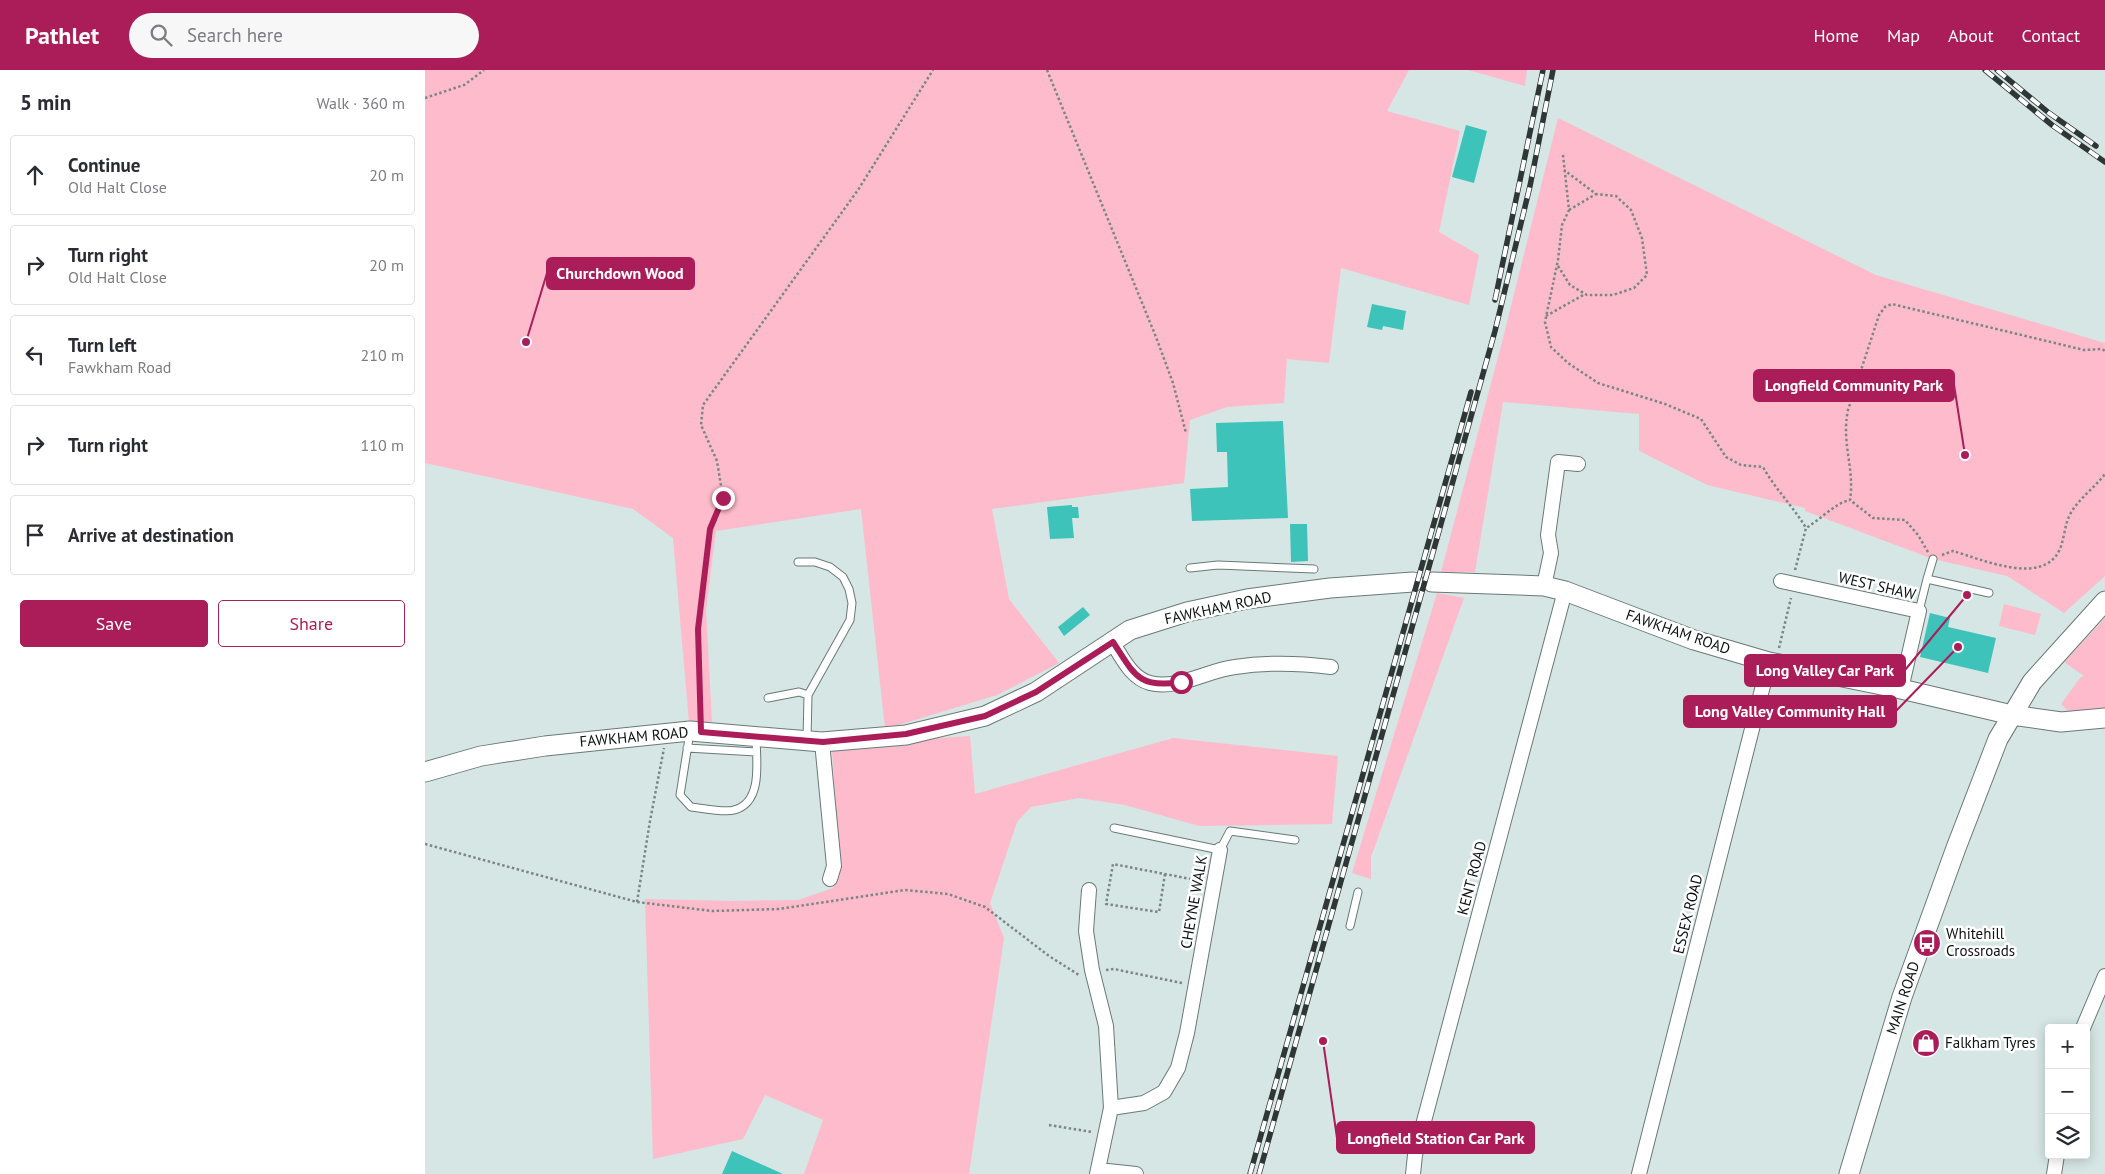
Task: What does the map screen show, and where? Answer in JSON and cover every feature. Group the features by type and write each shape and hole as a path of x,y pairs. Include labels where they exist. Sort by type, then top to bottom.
{"street":[{"path":"1543,586 1551,553 1548,535 1558,462 1578,464"},
{"name":"FAWKHAM ROAD","path":"425,772 490,754 545,746 668,733 756,744 815,742 906,734 985,716 1036,692 1130,630 1187,612 1247,599 1330,588 1413,582"},
{"name":"FAWKHAM ROAD","path":"1433,582 1543,586 1565,591 1694,640 1772,663 1901,689 2012,716 2061,722 2105,718"},
{"name":"WEST SHAW","path":"1789,583 1919,611 1901,689"},
{"name":"KENT ROAD","path":"1413,1174 1415,1155 1565,591"},
{"name":"MAIN ROAD","path":"1849,1174 1902,998 1963,830 1999,739 2032,682 2105,601"},
{"path":"1113,642 1137,676 1149,683 1157,684 1181,682 1234,667 1296,663 1331,667"},
{"name":"ESSEX ROAD","path":"1639,1174 1772,663"},
{"path":"815,742 835,866 830,879"},
{"name":"CHEYNE WALK","path":"1111,1108 1144,1103 1164,1092 1178,1068 1187,1033 1220,850"},
{"path":"1089,890 1086,931 1106,1026 1111,1108 1097,1172 1131,1174"},
{"path":"2085,1024 2105,976"},
{"path":"2054,1174 2056,1159"}],"lane":[{"path":"1919,611 1933,559"},
{"path":"798,562 815,562 830,567 843,577 853,603 849,620 808,695 815,742"},
{"path":"1190,568 1219,566 1314,569"},
{"path":"1927,579 1989,593"},
{"path":"768,698 799,692 808,695"},
{"path":"693,737 680,795 691,807 734,810 745,804 753,792 757,780 756,744"},
{"path":"1114,828 1220,850 1230,831 1295,840"},
{"path":"1349,926 1358,892"}],"path":[{"path":"425,98 464,85 483,70"},
{"path":"693,737 698,629 710,529 723,498 717,461 701,425 703,405 858,190 933,70"},
{"path":"1047,70 1156,337 1173,383 1186,434"},
{"path":"1563,155 1569,210 1562,225 1557,265 1545,322 1551,347 1568,363 1598,383 1665,404 1701,419 1725,456 1741,466 1763,467 1773,486 1794,508 1807,528"},
{"path":"1557,265 1570,285 1585,294 1613,295 1634,288 1647,275 1642,238 1631,210 1616,196 1595,194 1564,170"},
{"path":"1569,210 1595,194"},
{"path":"1547,316 1585,294"},
{"path":"1849,500 1851,477 1846,450 1845,423 1877,324 1885,307 1893,304 2084,350 2102,349 2105,351"},
{"path":"1849,500 1873,518 1905,520 1918,535 1933,559 1953,551 2011,568 2043,567 2053,561 2060,549 2071,512 2105,474"},
{"path":"1772,663 1789,583 1807,528 1841,502 1849,500"},
{"path":"637,902 650,821 668,733"},
{"path":"425,844 637,902 712,911 779,908 905,890 948,894 985,907 1049,956 1072,971 1094,976 1114,969 1195,987"},
{"path":"1165,874 1159,912 1106,904 1113,864 1165,874 1214,884"},
{"path":"1049,1125 1106,1134"}],"shaded area":[{"path":"425,70 1409,70 1387,111 1460,131 1439,232 1479,255 1469,305 1341,268 1329,363 1287,359 1284,403 1227,407 1190,420 1184,483 992,509 1009,599 1059,663 997,695 885,729 861,509 716,531 706,610 712,722 689,722 673,538 633,509 425,463"},
{"path":"1468,70 1527,70 1525,86"},
{"path":"1558,118 1876,275 2105,343 2105,576 2064,613 2007,576 1933,559 1805,511 1805,508 1707,485 1639,451 1639,414 1503,402 1475,572 1441,572 1503,338"},
{"path":"1437,593 1464,598 1371,857 1371,879 1352,873"},
{"path":"2004,604 2041,614 2035,635 1999,626"},
{"path":"2105,618 2105,712 2069,712 2061,704 2080,678 2084,676 2064,662"},
{"path":"970,736 975,794 1173,738 1338,756 1332,824 1199,826 1125,805 1079,798 1031,807 1017,822 990,903 1004,938 969,1174 804,1174 823,1120 765,1095 743,1139 653,1159 645,899 798,900 833,888 840,868 832,750 864,743"}],"building":[{"path":"1466,125 1487,131 1474,183 1452,177"},
{"path":"1372,304 1406,311 1403,330 1383,326 1382,330 1367,327"},
{"path":"1283,421 1288,518 1192,521 1190,489 1228,487 1227,452 1217,452 1216,423"},
{"path":"1072,505 1072,507 1078,507 1079,518 1072,518 1074,538 1050,539 1047,507"},
{"path":"1290,524 1307,524 1308,561 1291,562"},
{"path":"1083,607 1090,615 1064,636 1058,627"},
{"path":"1930,613 1950,618 1948,627 1996,638 1988,673 1920,657"},
{"path":"732,1151 783,1174 722,1174"}],"railway":[{"path":"1495,300 1543,70"},
{"path":"1259,1174 1495,331 1530,186 1553,70"},
{"path":"1985,70 2052,125 2105,162"},
{"path":"1997,70 2049,113 2096,146"},
{"path":"1250,1174 1471,392"}],"place":[{"name":"Churchdown Wood","path":"526,342"},
{"name":"Longfield Community Park","path":"1965,455"},
{"name":"Long Valley Car Park","path":"1967,595"},
{"name":"Long Valley Community Hall","path":"1958,647"},
{"name":"Whitehill Crossroads","path":"1927,943"},
{"name":"Longfield Station Car Park","path":"1323,1041"},
{"name":"Falkham Tyres","path":"1926,1043"}],"route":[{"path":"723,498 710,529 698,629 701,732 823,742 906,734 985,716 1036,692 1113,642 1129,668 1137,676 1149,683 1181,682"}]}
